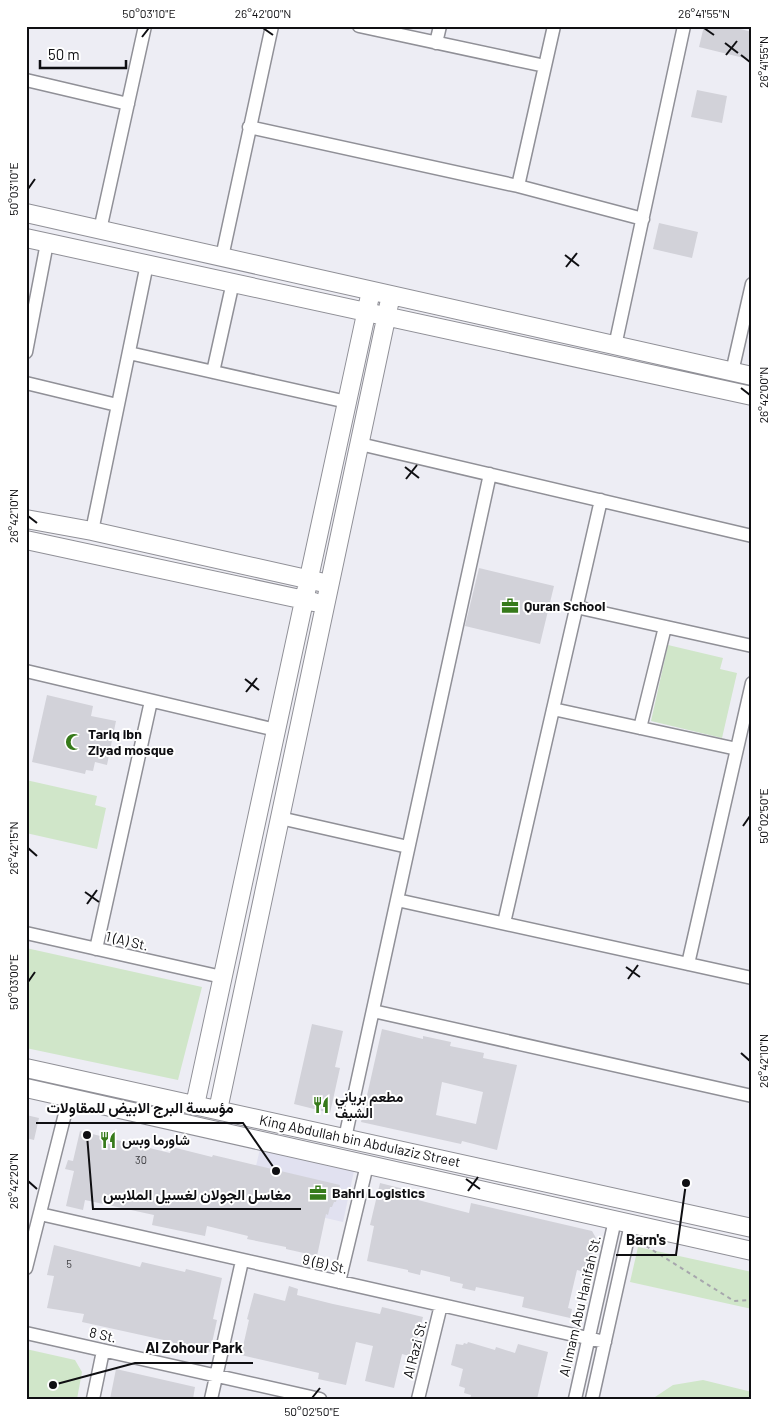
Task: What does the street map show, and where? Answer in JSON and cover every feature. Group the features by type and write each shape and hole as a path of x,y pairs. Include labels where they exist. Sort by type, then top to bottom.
{"main road":[{"path":"26,213 752,376"},
{"path":"26,238 752,396"},
{"path":"194,1105 370,291"},
{"path":"218,1110 392,295"},
{"path":"26,520 92,531 330,584"},
{"path":"26,540 326,604"},
{"name":"King Abdullah bin Abdulaziz Street","path":"26,1068 752,1228"},
{"name":"King Abdullah bin Abdulaziz Street","path":"26,1088 752,1251"}],"street":[{"path":"100,230 145,26"},
{"path":"222,257 272,26"},
{"path":"359,26 545,66"},
{"path":"436,43 440,26"},
{"path":"518,186 554,26"},
{"path":"615,346 684,26"},
{"path":"26,80 128,104"},
{"path":"249,128 518,186 642,219"},
{"path":"26,352 47,243"},
{"path":"92,531 147,264"},
{"path":"213,372 232,282"},
{"path":"732,372 752,284"},
{"path":"129,353 346,402"},
{"path":"26,383 118,405"},
{"path":"360,444 752,536"},
{"path":"345,1138 490,474"},
{"path":"504,923 601,500"},
{"path":"576,607 752,646"},
{"path":"640,728 665,627"},
{"path":"27,674 276,730"},
{"path":"688,964 752,683"},
{"path":"96,949 150,701"},
{"path":"553,709 737,749"},
{"path":"280,818 408,847"},
{"path":"397,900 752,978"},
{"name":"1 (A) St.","path":"26,933 222,977"},
{"path":"373,1011 752,1096"},
{"path":"26,1268 69,1098"},
{"path":"339,1282 367,1165"},
{"name":"9 (B) St.","path":"40,1214 605,1342"},
{"path":"592,1399 605,1342 623,1222"},
{"name":"Al Imam Abu Hanifah St.","path":"575,1399 588,1338 623,1222"},
{"path":"211,1399 242,1261"},
{"name":"Al Razi St.","path":"418,1399 441,1305"},
{"name":"8 St.","path":"26,1333 320,1399"},
{"path":"92,1399 104,1351"}],"path":[{"path":"646,1246 734,1301 752,1300"}],"shaded area":[{"path":"260,1149 354,1171 343,1222 248,1200"}],"green space":[{"path":"668,645 723,658 720,669 737,673 722,738 651,721"},
{"path":"26,780 97,796 95,805 106,808 97,849 26,833"},
{"path":"26,948 202,987 178,1080 26,1048"},
{"path":"638,1247 752,1272 752,1309 630,1282"},
{"path":"26,1349 75,1360 82,1372 77,1399 26,1399"},
{"path":"703,1380 752,1392 752,1399 652,1399 673,1385"}],"building":[{"path":"704,26 729,26 752,32 752,60 699,47"},
{"path":"697,90 727,96 722,123 691,117"},
{"path":"659,223 698,232 692,258 653,249"},
{"name":"Quran School","path":"479,568 554,586 540,644 465,626"},
{"name":"Tariq ibn Ziyad mosque","path":"47,695 93,706 91,716 116,721 107,765 95,762 93,771 86,770 85,774 32,762"},
{"path":"312,1024 343,1031 335,1067 340,1068 330,1113 294,1104"},
{"path":"382,1029 423,1039 423,1036 451,1042 450,1046 484,1053 483,1058 517,1065 497,1150 462,1141 461,1144 361,1122","holes":["442,1082 483,1092 476,1124 436,1115"]},
{"path":"26,1115 39,1118 34,1140 26,1138"},
{"path":"80,1131 170,1153 172,1147 212,1157 213,1155 340,1185 336,1202 330,1207 328,1215 326,1214 317,1256 247,1239 248,1236 207,1226 205,1236 152,1225 154,1215 85,1200 83,1210 66,1206 74,1171 65,1169 68,1160 73,1161"},
{"path":"380,1183 420,1193 418,1200 469,1213 471,1203 592,1231 596,1238 588,1273 577,1270 568,1308 572,1309 570,1318 522,1307 524,1297 476,1287 475,1291 462,1288 463,1284 450,1281 450,1277 421,1270 420,1275 408,1272 408,1270 367,1261 374,1226 370,1225"},
{"path":"54,1245 140,1267 142,1262 185,1272 186,1269 222,1278 213,1319 217,1320 210,1352 82,1322 84,1314 47,1308 54,1276 47,1275"},
{"path":"289,1286 298,1289 297,1295 333,1304 380,1314 382,1307 423,1317 413,1357 402,1354 394,1388 365,1381 373,1346 356,1342 346,1385 318,1379 319,1373 241,1355 249,1320 247,1319 254,1293 285,1301"},
{"path":"468,1342 495,1350 496,1347 515,1353 518,1344 548,1352 537,1399 470,1399 471,1395 464,1393 465,1388 459,1386 463,1369 451,1365 456,1344 463,1345"},
{"path":"116,1369 195,1387 193,1399 110,1399"}],"place":[{"name":"Quran School","path":"510,606"},
{"name":"Tariq ibn Ziyad mosque","path":"74,742"},
{"name":"مطعم برياني الشيف","path":"321,1105"},
{"name":"مغاسل الجولان لغسيل الملابس","path":"87,1135"},
{"name":"شاورما وبس","path":"108,1140"},
{"name":"مؤسسة البرج الابيض للمقاولات","path":"276,1171"},
{"name":"Barn's","path":"686,1183"},
{"name":"Bahri Logistics","path":"318,1193"},
{"name":"Al Zohour Park","path":"53,1385"}]}
